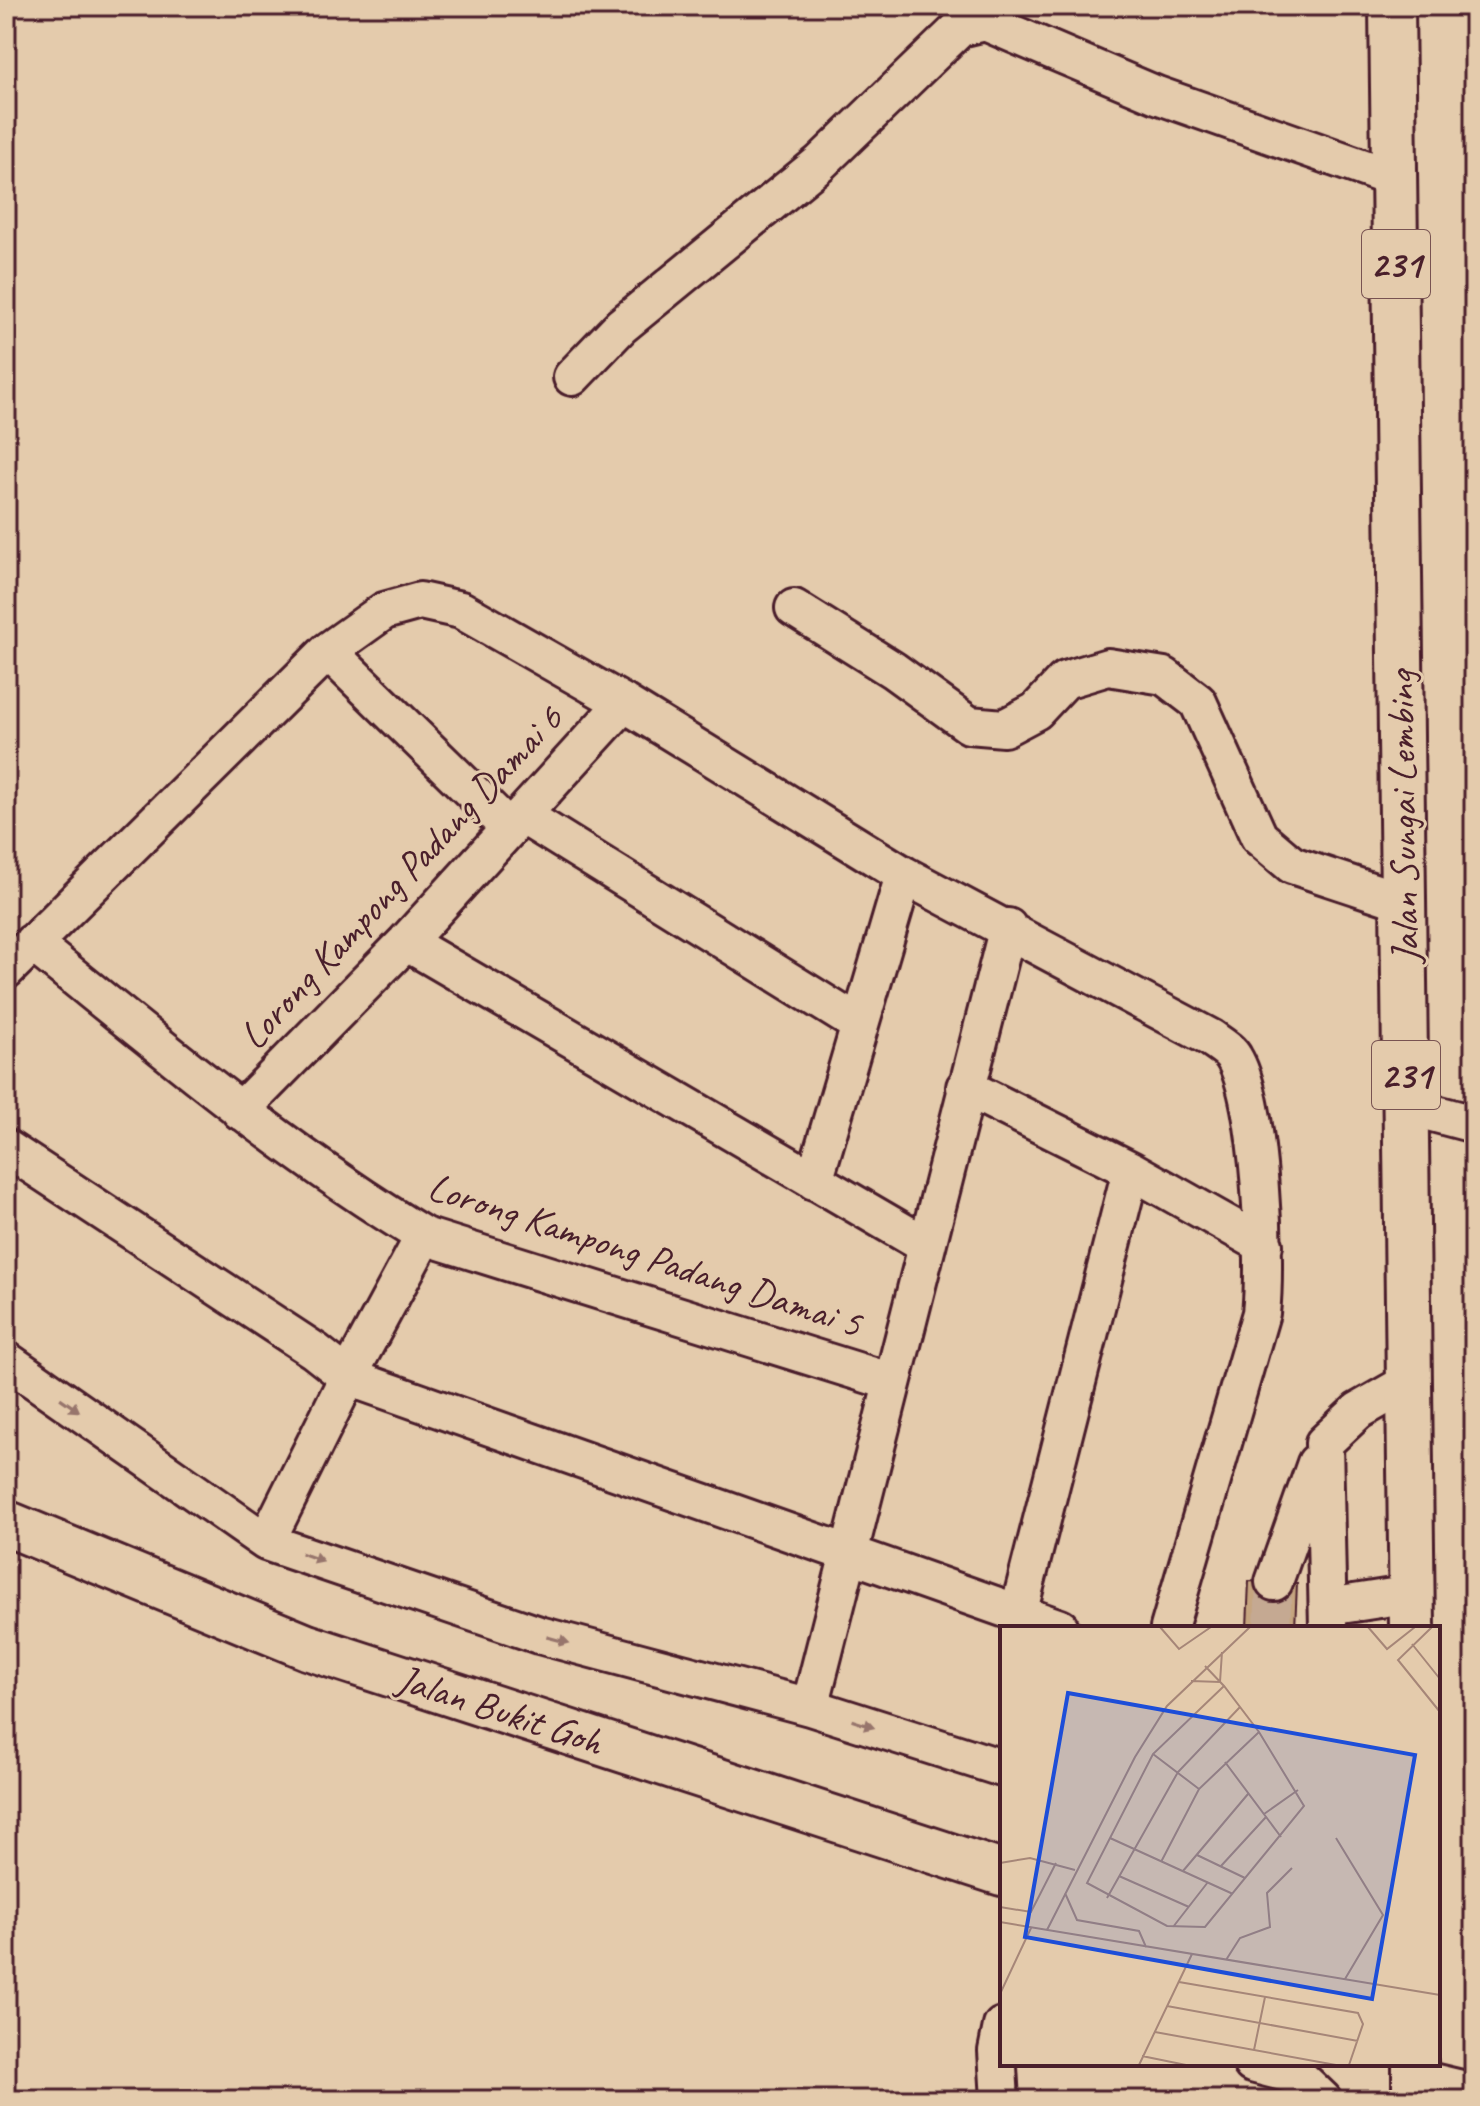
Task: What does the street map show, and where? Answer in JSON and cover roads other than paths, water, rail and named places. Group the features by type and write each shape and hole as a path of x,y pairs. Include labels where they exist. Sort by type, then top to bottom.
{"main road":[{"name":"Jalan Sungai Lembing","path":"1392,6 1412,1611"},
{"name":"Jalan Bukit Goh","path":"6,1523 307,1647 1000,1872"}],"street":[{"path":"572,377 621,326 820,163 960,28 974,23 985,22 1157,95 1395,179"},
{"path":"6,970 328,651 384,611 420,601 461,610 624,703 904,875 1008,927 1211,1038 1233,1055 1244,1081 1264,1245 1261,1313 1170,1626"},
{"path":"794,608 893,670 969,725 1004,728 1036,711 1065,680 1108,667 1164,676 1198,702 1259,837 1292,865 1404,902"},
{"path":"328,651 515,821 858,1024"},
{"name":"Lorong Kampong Padang Damai 6","path":"240,1111 406,942 624,703"},
{"path":"814,1181 904,875"},
{"path":"810,1707 1008,927"},
{"path":"406,942 927,1246"},
{"name":"Lorong Kampong Padang Damai 5","path":"32,943 240,1111 379,1209 424,1236 892,1382"},
{"path":"965,1087 1131,1170 1264,1245"},
{"path":"1406,1106 1474,1124"},
{"path":"6,1148 315,1351 348,1377 848,1556 1054,1626"},
{"path":"1018,1614 1131,1170"},
{"path":"266,1542 348,1377 424,1236"},
{"path":"6,1360 266,1542 539,1635 810,1707 1000,1767"},
{"path":"1274,1582 1324,1443 1358,1411 1409,1382"},
{"path":"1324,1443 1328,1618 1412,1611"},
{"path":"1000,2036 997,2051 1000,2100"},
{"path":"1260,2066 1298,2076 1323,2100"},
{"path":"1415,2081 1474,2092"}],"tunnel":[{"path":"1272,1626 1274,1582"}]}
